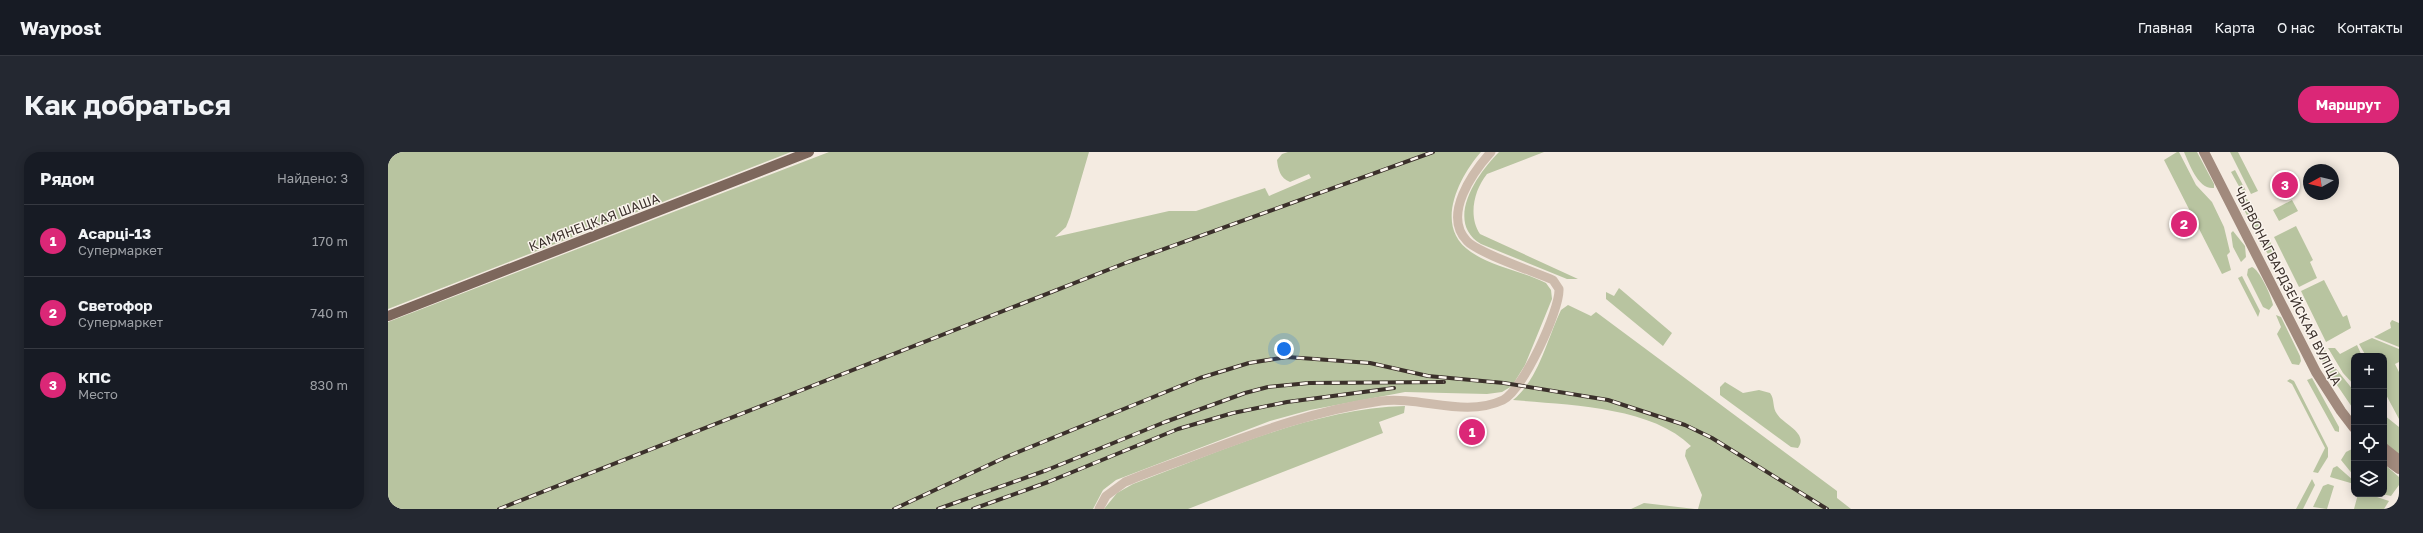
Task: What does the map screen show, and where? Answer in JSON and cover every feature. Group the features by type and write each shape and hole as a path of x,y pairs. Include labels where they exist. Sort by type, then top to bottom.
{"main road":[{"name":"КАМЯНЕЦКАЯ ШАША","path":"388,316 810,152"},
{"name":"ЧЫРВОНАГВАРДЗЕЙСКАЯ ВУЛІЦА","path":"2204,152 2316,372 2352,425"},
{"name":"ЧЫРВОНАГВАРДЗЕЙСКАЯ ВУЛІЦА","path":"2211,152 2312,352 2337,394 2351,414"},
{"path":"2387,450 2399,460"},
{"path":"2387,460 2399,469"}],"street":[{"path":"1099,509 1106,496 1125,482 1303,417 1393,400 1462,406 1483,406 1504,399 1512,394 1531,366 1558,302 1559,289 1553,280 1473,246 1463,235 1459,218 1462,198 1470,179 1491,152"}],"green space":[{"path":"388,152 791,152 388,309"},
{"path":"829,152 1089,152 1066,227 1055,237 1169,211 1196,211 1265,188 1269,196 1311,178 1309,174 1290,182 1282,176 1277,160 1282,154 1288,152 1481,152 1473,162 1458,188 1452,216 1453,229 1460,242 1471,252 1498,265 1546,283 1551,290 1552,299 1525,365 1512,386 1502,392 1487,394 1405,392 1310,410 1270,421 1116,480 1103,490 1093,509 388,509 388,322"},
{"path":"1499,152 1544,152 1487,174 1482,180 1474,203 1474,219 1480,234 1578,279 1567,279 1481,244 1470,234 1465,223 1465,210 1468,197 1482,172"},
{"path":"2179,152 2196,185 2212,202 2224,227 2230,252 2227,255 2231,270 2222,274 2164,160"},
{"path":"2184,152 2197,152 2214,184 2214,188 2203,185 2191,169"},
{"path":"2230,152 2238,152 2258,191 2251,194"},
{"path":"2235,170 2246,191 2241,190 2231,172"},
{"path":"2239,195 2250,201 2262,225 2262,229 2257,230 2253,227 2238,198"},
{"path":"2292,200 2298,211 2279,221 2273,210"},
{"path":"2296,226 2313,260 2310,262 2317,278 2299,287 2274,237"},
{"path":"2233,231 2245,246 2246,257 2241,262 2233,247 2231,233"},
{"path":"2265,240 2270,241 2274,252 2268,254 2261,244"},
{"path":"2252,267 2265,284 2270,296 2273,305 2269,310 2263,307 2247,275 2248,269"},
{"path":"2242,276 2260,311 2258,317 2238,278"},
{"path":"2324,280 2343,317 2347,315 2351,328 2326,342 2301,291"},
{"path":"1619,288 1672,333 1663,346 1606,299 1606,292 1614,296"},
{"path":"1568,305 1591,316 1596,312 1837,491 1837,498 1851,509 1698,509 1702,495 1685,456 1686,450 1691,446 1674,433 1654,423 1631,415 1607,410 1582,406 1513,400 1530,381 1542,358 1561,310"},
{"path":"2276,315 2281,317 2300,356 2301,361 2299,365 2292,364 2277,334 2281,327"},
{"path":"2392,320 2399,323 2399,347 2374,337 2391,328 2390,323"},
{"path":"2372,338 2399,349 2399,362 2395,364 2399,372 2399,419 2387,397 2387,353 2364,353 2359,344"},
{"path":"2357,345 2361,353 2351,353 2351,382 2343,373 2328,348 2335,348 2340,354"},
{"path":"2325,350 2332,363 2325,366 2320,356"},
{"path":"2333,365 2351,387 2351,406 2326,369"},
{"path":"2312,378 2339,427 2339,432 2335,431 2307,380"},
{"path":"2290,379 2294,381 2328,448 2328,457 2318,473 2313,472 2325,448 2292,384 2287,381"},
{"path":"1725,382 1743,393 1759,390 1770,393 1774,409 1777,414 1798,433 1801,443 1798,448 1791,447 1720,395 1720,387"},
{"path":"1405,406 1404,413 1379,422 1383,433 1188,509 1104,509 1117,493 1133,484 1266,434 1301,423 1336,415 1371,409"},
{"path":"2387,417 2399,427 2399,455 2387,445"},
{"path":"2351,450 2351,472 2341,460 2346,452"},
{"path":"2337,466 2351,478 2351,483 2330,477 2333,468"},
{"path":"2387,467 2399,477 2399,485 2391,496 2387,495"},
{"path":"2312,479 2315,485 2303,509 2296,509"},
{"path":"2328,484 2334,486 2327,509 2313,507 2323,486"},
{"path":"2357,497 2377,497 2389,501 2384,509 2354,509"},
{"path":"1644,503 1695,509 1631,509"}],"railway":[{"path":"499,509 1128,262 1433,152"},
{"path":"894,509 1006,457 1200,378 1249,363 1287,357 1370,363 1428,376 1504,383 1608,400 1685,425 1712,438 1827,509"},
{"path":"938,509 1047,470 1165,422 1245,393 1268,387 1309,383 1444,382"},
{"path":"973,509 1048,482 1178,429 1233,413 1287,402 1394,388"}],"place":[{"name":"КПС","path":"2285,185"},
{"name":"Светофор","path":"2184,224"},
{"name":"Асарці-13","path":"1472,432"}]}
